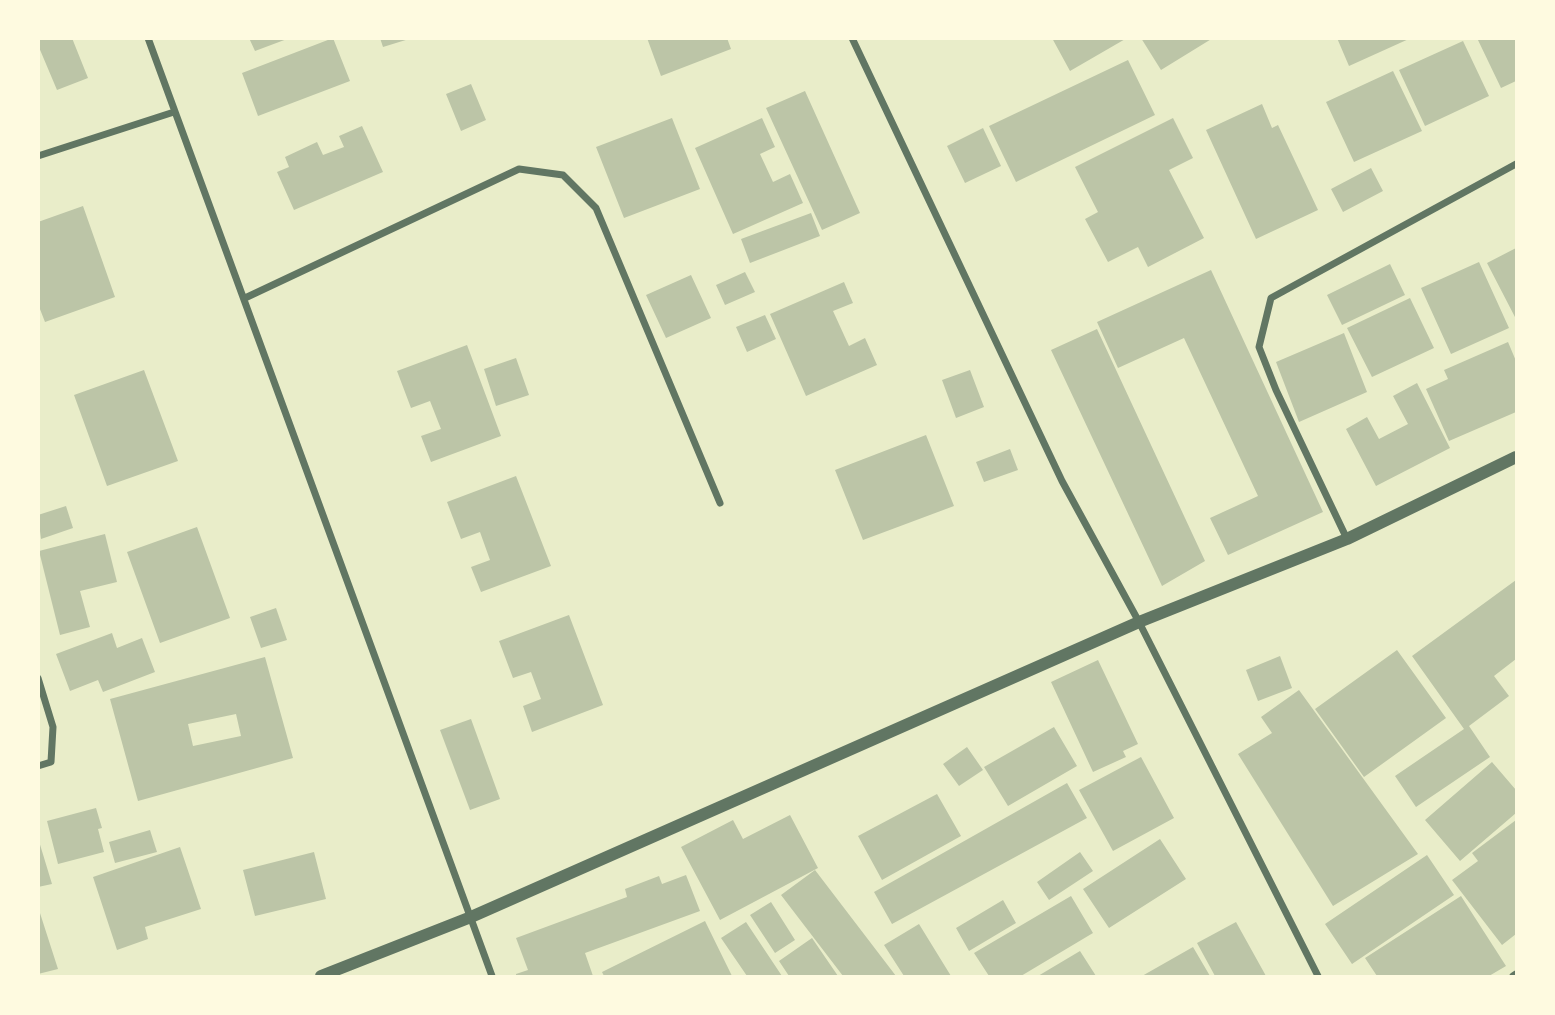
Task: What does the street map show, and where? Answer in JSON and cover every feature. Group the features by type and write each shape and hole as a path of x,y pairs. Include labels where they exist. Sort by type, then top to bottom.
{"street":[{"path":"148,38 492,976"},
{"path":"852,38 1062,481 1139,622 1318,976"},
{"path":"38,156 174,112"},
{"path":"1348,540 1276,390 1259,347 1271,298 1517,164"},
{"path":"245,298 519,169 563,175 596,208 720,503"},
{"path":"321,976 471,917 1139,622 1348,540 1517,457"},
{"path":"38,678 53,727 51,762 38,766"}],"building":[{"path":"38,38 72,38 88,78 57,90 38,45"},
{"path":"249,38 287,38 287,39 255,51"},
{"path":"333,38 350,81 258,116 242,73"},
{"path":"380,38 409,38 409,39 383,47"},
{"path":"647,38 727,38 731,49 661,76"},
{"path":"1052,38 1127,38 1070,71"},
{"path":"1141,38 1213,38 1161,70"},
{"path":"1337,38 1411,38 1349,66"},
{"path":"1477,38 1516,38 1516,81 1501,88"},
{"path":"1463,41 1489,96 1425,126 1399,70"},
{"path":"1128,60 1155,115 1016,182 989,126"},
{"path":"1393,71 1422,131 1354,162 1326,102"},
{"path":"471,84 486,120 461,131 446,94"},
{"path":"805,91 860,213 822,230 766,108"},
{"path":"1262,104 1272,128 1278,125 1318,210 1256,239 1206,130"},
{"path":"672,118 700,189 624,218 596,147"},
{"path":"762,118 775,147 760,154 773,182 790,174 803,203 733,234 695,148"},
{"path":"1173,118 1193,158 1169,170 1204,238 1148,267 1138,247 1108,262 1085,219 1098,212 1075,167"},
{"path":"362,126 383,172 294,210 277,172 289,167 285,157 317,142 323,155 344,147 339,136"},
{"path":"983,128 1001,166 965,183 947,146"},
{"path":"1371,168 1383,191 1343,212 1331,189"},
{"path":"83,206 115,297 45,322 38,304 38,222"},
{"path":"811,213 820,236 750,263 741,239"},
{"path":"1516,248 1516,319 1487,263"},
{"path":"1479,262 1509,328 1451,354 1421,288"},
{"path":"1390,264 1405,295 1342,325 1327,295"},
{"path":"1211,270 1323,512 1228,555 1210,518 1258,496 1184,338 1118,368 1097,322"},
{"path":"745,272 755,292 725,305 716,285"},
{"path":"691,275 711,318 666,338 646,295"},
{"path":"844,282 853,303 833,311 849,346 865,338 877,365 806,396 770,314"},
{"path":"1410,298 1434,348 1372,377 1347,328"},
{"path":"765,315 776,339 747,352 736,327"},
{"path":"1097,329 1205,561 1162,586 1051,350"},
{"path":"1344,333 1367,392 1299,422 1276,362"},
{"path":"1508,342 1516,361 1516,412 1449,441 1426,389 1448,379 1444,370"},
{"path":"467,345 501,436 431,462 421,436 441,429 430,401 411,408 397,371"},
{"path":"516,358 529,395 496,406 484,369"},
{"path":"144,370 178,461 107,486 74,395"},
{"path":"970,370 984,407 956,418 942,380"},
{"path":"1417,383 1450,448 1376,486 1346,429 1367,417 1379,439 1408,424 1393,396"},
{"path":"926,435 954,506 863,540 835,470"},
{"path":"1010,449 1018,470 984,482 976,462"},
{"path":"516,476 551,566 481,592 471,567 490,560 480,532 461,539 447,502"},
{"path":"66,506 73,528 41,539 38,515"},
{"path":"197,527 230,618 160,643 127,552"},
{"path":"105,534 117,582 80,591 90,627 60,635 39,551"},
{"path":"1516,580 1516,659 1494,676 1509,696 1469,726 1490,757 1416,807 1395,776 1464,729 1412,656"},
{"path":"276,608 287,640 261,648 250,617"},
{"path":"569,615 603,705 532,732 523,706 541,699 531,672 513,678 499,641"},
{"path":"112,633 117,648 142,638 155,672 103,692 98,680 70,691 56,654"},
{"path":"1397,650 1446,718 1364,777 1315,709"},
{"path":"1280,656 1292,688 1258,701 1246,670"},
{"path":"265,657 293,758 138,801 110,699","holes":["236,714 241,736 193,746 188,724"]},
{"path":"1098,660 1138,744 1123,751 1126,757 1093,772 1051,682"},
{"path":"1299,690 1418,854 1333,906 1238,754 1272,733 1261,717"},
{"path":"471,719 500,799 470,810 440,730"},
{"path":"1054,727 1077,766 1008,806 984,767"},
{"path":"967,747 983,770 959,786 943,764"},
{"path":"1141,757 1174,818 1113,851 1079,790"},
{"path":"1492,762 1516,790 1516,813 1460,861 1425,820"},
{"path":"1067,783 1087,818 892,924 874,892"},
{"path":"937,794 961,836 882,880 858,836"},
{"path":"96,808 102,828 98,829 104,852 58,864 47,821"},
{"path":"790,815 818,868 720,920 681,847 733,820 743,839"},
{"path":"1516,820 1516,934 1502,945 1452,880 1478,861 1472,853"},
{"path":"150,830 157,852 115,863 109,842"},
{"path":"38,838 52,884 38,887"},
{"path":"1160,839 1186,879 1109,928 1083,889"},
{"path":"180,847 201,909 145,927 148,939 117,950 93,877"},
{"path":"314,852 326,899 255,916 243,870"},
{"path":"1080,852 1093,871 1049,900 1037,882"},
{"path":"1427,855 1454,895 1352,964 1325,924"},
{"path":"815,870 896,976 843,976 781,895"},
{"path":"686,875 700,911 585,953 593,976 516,976 528,970 516,938 627,897 625,889 659,876 662,884"},
{"path":"1071,896 1093,933 1021,976 989,976 974,953"},
{"path":"1461,896 1506,966 1489,976 1377,976 1365,958"},
{"path":"1003,900 1016,923 969,951 956,928"},
{"path":"771,902 795,940 775,953 750,915"},
{"path":"38,911 58,969 38,974"},
{"path":"705,921 732,976 604,976 602,972"},
{"path":"746,922 782,976 747,976 721,938"},
{"path":"1236,922 1266,976 1215,976 1197,943"},
{"path":"919,924 951,976 904,976 884,945"},
{"path":"812,938 838,976 789,976 779,961"},
{"path":"1193,947 1210,976 1142,976"},
{"path":"1080,951 1096,976 1038,976"}]}
